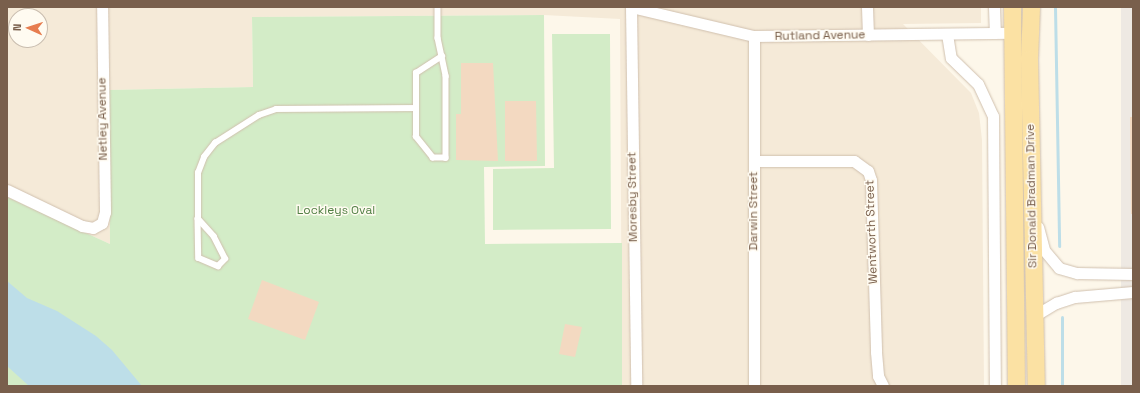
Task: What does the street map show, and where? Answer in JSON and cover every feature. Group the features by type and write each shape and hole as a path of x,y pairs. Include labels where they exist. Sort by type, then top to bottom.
{"main road":[{"name":"Sir Donald Bradman Drive","path":"1012,7 1016,386"},
{"name":"Sir Donald Bradman Drive","path":"1031,12 1030,59 1036,386"},
{"path":"1030,59 1012,33 1031,12"}],"street":[{"name":"Netley Avenue","path":"7,190 82,226 96,227 102,223 105,212 102,7"},
{"name":"Rutland Avenue","path":"631,7 662,10 754,36 1012,33"},
{"name":"Moresby Street","path":"631,7 636,386"},
{"path":"868,7 868,35"},
{"path":"994,7 995,33"},
{"path":"947,34 951,58 978,84 992,116 995,386"},
{"name":"Darwin Street","path":"754,36 754,386"},
{"name":"Wentworth Street","path":"754,161 854,161 868,171 871,180 876,352 878,376 883,386"},
{"path":"1032,205 1044,250 1059,268 1077,273 1133,274"},
{"path":"1034,316 1056,303 1075,297 1133,292"}],"lane":[{"path":"438,7 438,38 442,56 446,76 446,158 433,158 416,137 416,73 442,56"},
{"path":"198,219 214,237 225,259 218,266 199,258 198,219 197,180 204,157 228,132 259,115 276,109 416,108"}],"shaded area":[{"path":"7,7 981,7 981,23 903,24 971,93 979,113 982,140 984,386 622,386 620,19 544,15 252,17 253,87 109,90 110,244 7,197"},
{"path":"1121,7 1133,7 1133,386 1121,386"}],"green space":[{"name":"Lockleys Oval","path":"544,15 545,166 484,167 485,244 622,243 622,386 7,386 7,197 110,244 109,90 253,87 252,17"},
{"path":"552,34 610,34 611,229 493,230 493,169 554,168"}],"water":[{"path":"7,281 27,298 57,311 96,336 112,350 142,386 29,386 7,366"}],"building":[{"path":"461,63 493,63 498,161 456,160 456,114 461,114"},
{"path":"505,101 536,101 537,161 505,161"},
{"path":"1130,117 1133,117 1133,214 1131,214"},
{"path":"262,280 319,302 305,340 248,319"},
{"path":"565,324 582,327 575,357 559,354"}],"waterway":[{"path":"1055,7 1059,246"},
{"path":"1062,317 1062,386"}]}
